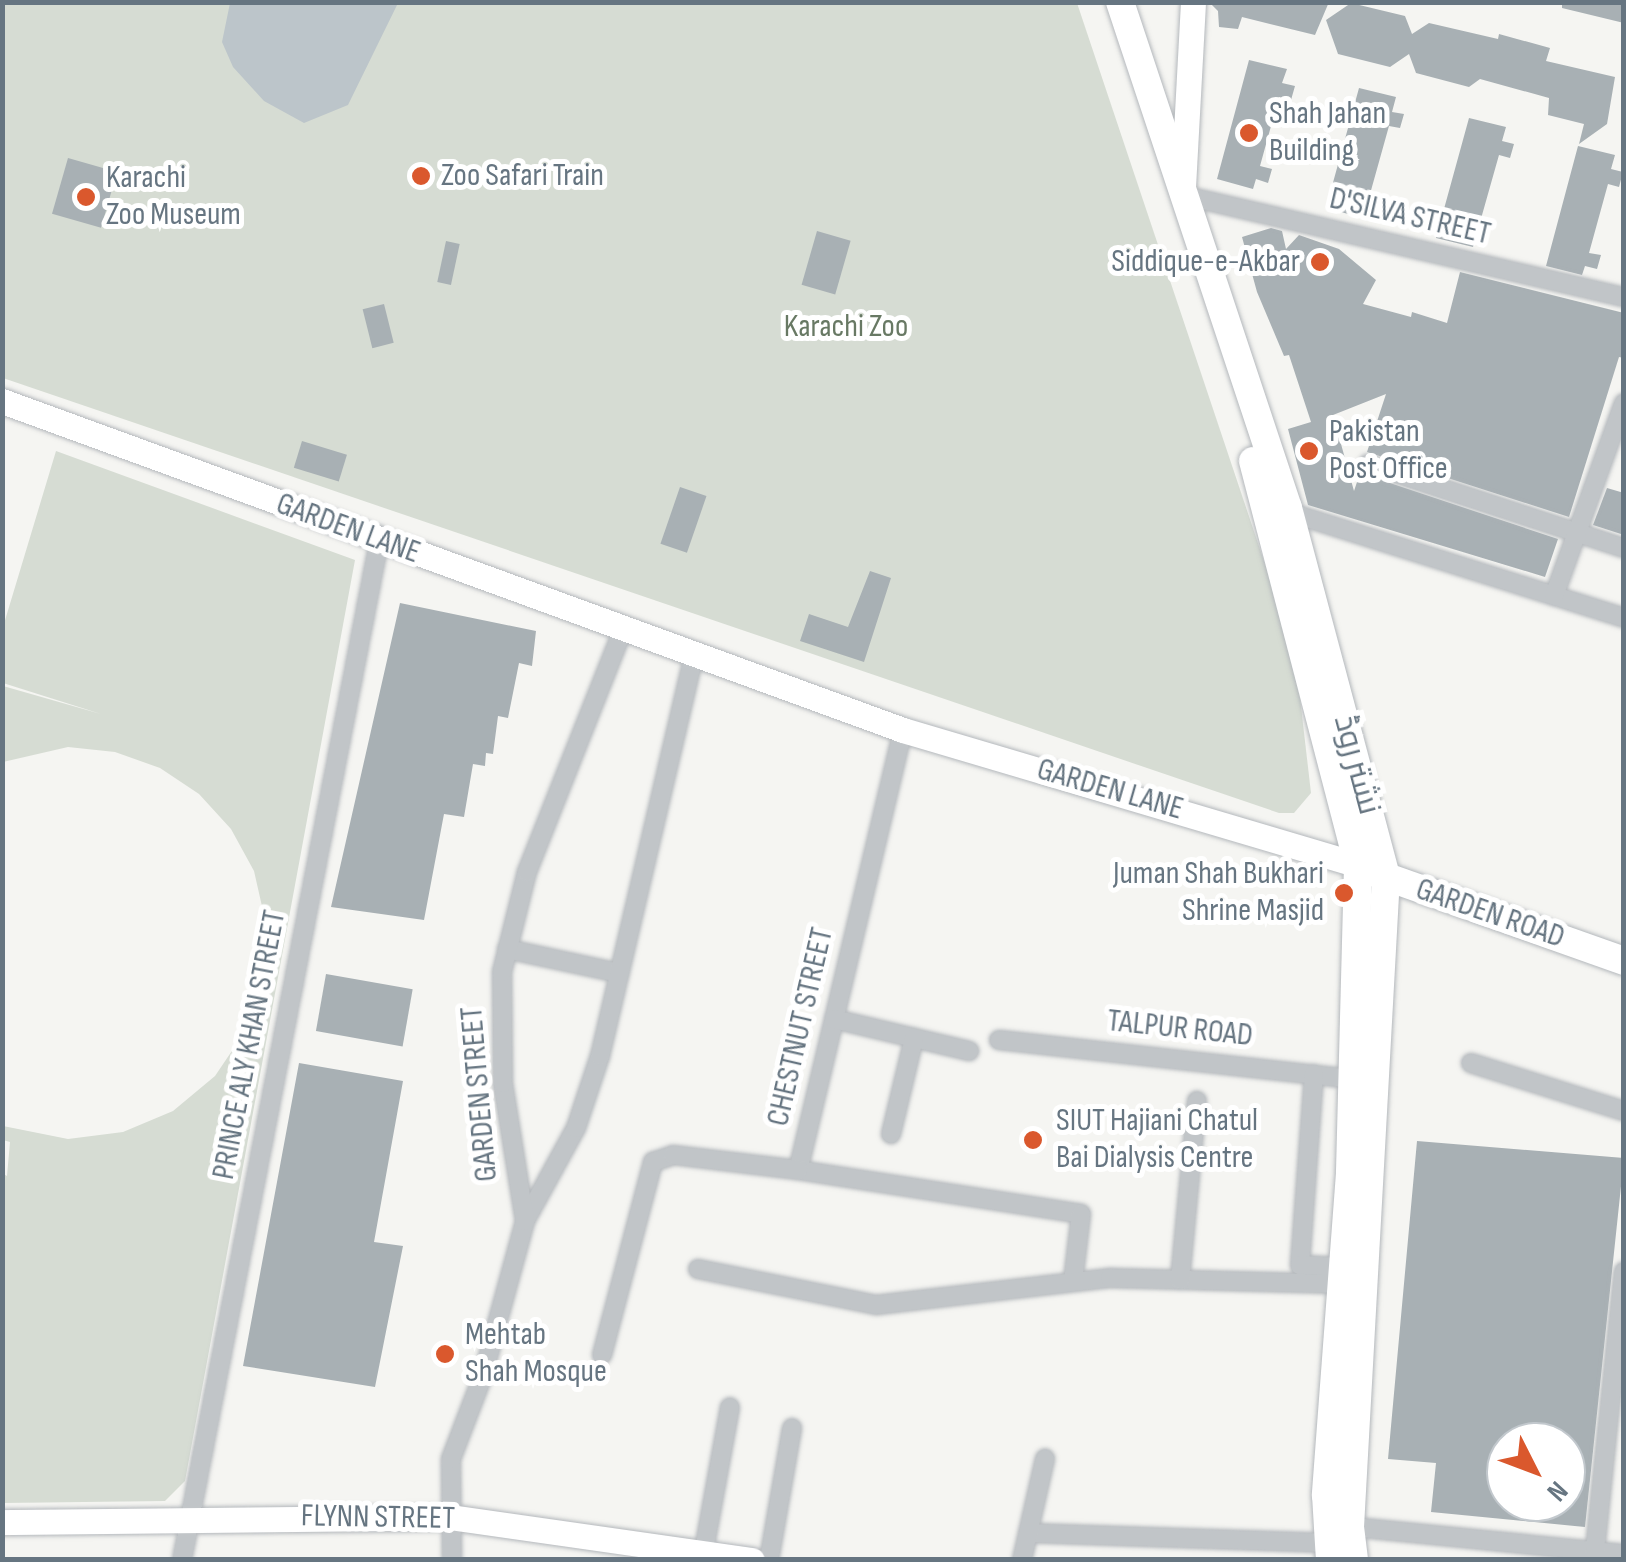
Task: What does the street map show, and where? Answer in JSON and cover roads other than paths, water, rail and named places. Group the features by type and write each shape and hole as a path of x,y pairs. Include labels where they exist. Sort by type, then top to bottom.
{"main road":[{"name":"نشتر روڈ","path":"1106,2 1279,511 1358,866 1354,1078 1334,1539 1354,1560"},
{"name":"نشتر روڈ","path":"1120,2 1279,511 1386,877 1334,1539"},
{"path":"1182,195 1193,2"},
{"name":"GARDEN LANE","path":"2,402 622,632 903,730 1358,866"},
{"name":"GARDEN ROAD","path":"1358,866 1624,960"},
{"name":"FLYNN STREET","path":"2,1522 186,1516 449,1517 704,1550 744,1559"}],"street":[{"name":"D'SILVA STREET","path":"1182,195 1624,297"},
{"path":"1554,596 1624,403"},
{"path":"1368,464 1624,548"},
{"path":"1279,511 1624,618"},
{"name":"PRINCE ALY KHAN STREET","path":"182,1560 186,1516 379,542"},
{"name":"GARDEN STREET","path":"452,1560 451,1459 483,1375 525,1221 503,1083 507,949 527,872 622,632"},
{"path":"525,1221 576,1128 619,972 694,654"},
{"name":"CHESTNUT STREET","path":"903,730 798,1170 1081,1214 1073,1281"},
{"path":"507,949 619,972"},
{"path":"834,1019 969,1051"},
{"path":"890,1134 914,1038"},
{"name":"TALPUR ROAD","path":"999,1040 1354,1078"},
{"path":"1471,1063 1624,1111"},
{"path":"1314,1074 1300,1265 1344,1275"},
{"path":"1180,1280 1197,1101"},
{"path":"602,1355 653,1162 673,1155 798,1170"},
{"path":"698,1269 876,1305 1073,1281 1344,1275"},
{"path":"1594,1555 1624,1272"},
{"path":"704,1550 730,1408"},
{"path":"769,1560 792,1428"},
{"path":"1022,1560 1045,1458"},
{"path":"1028,1533 1334,1539 1624,1554"}],"place":[{"name":"Shah Jahan Building","path":"1249,133"},
{"name":"Zoo Safari Train","path":"421,176"},
{"name":"Karachi Zoo Museum","path":"86,197"},
{"name":"Siddique-e-Akbar","path":"1320,262"},
{"name":"Pakistan Post Office","path":"1309,451"},
{"name":"Juman Shah Bukhari Shrine Masjid","path":"1344,893"},
{"name":"SIUT Hajiani Chatul Bai Dialysis Centre","path":"1033,1140"},
{"name":"Mehtab Shah Mosque","path":"445,1354"}],"park label":[{"name":"Karachi Zoo","path":"846,327"}]}
